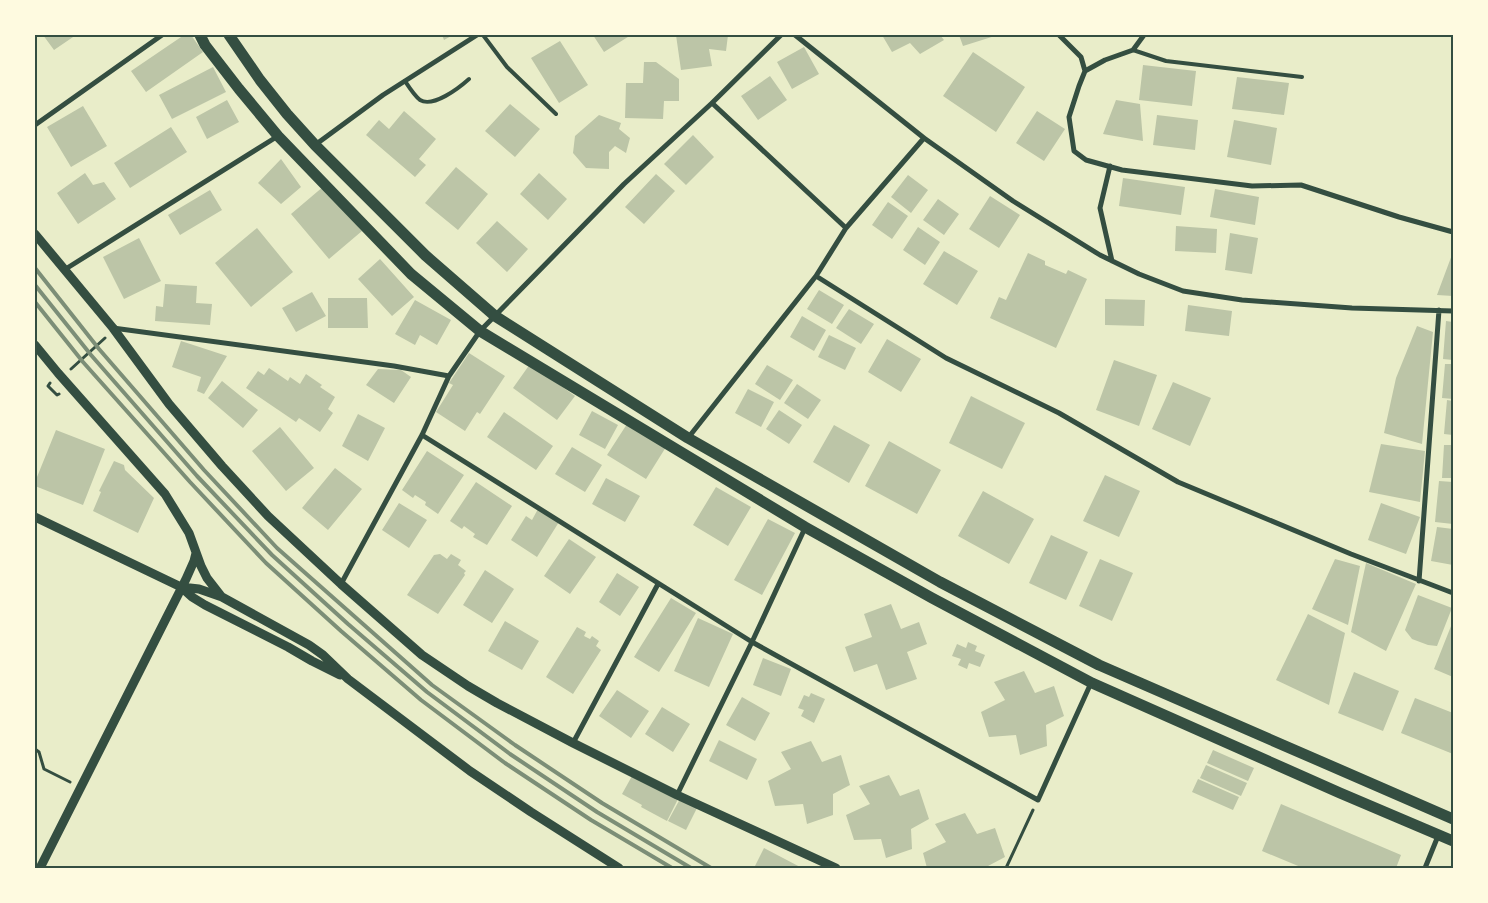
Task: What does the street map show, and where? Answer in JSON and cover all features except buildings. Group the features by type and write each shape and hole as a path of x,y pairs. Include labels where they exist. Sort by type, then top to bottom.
{"main road":[{"path":"200,35 205,45 278,136 411,274 480,331 806,527 932,598 1092,683 1453,841"},
{"path":"229,35 260,80 315,145 425,256 495,316 688,438 940,582 1099,665 1453,819"}],"street":[{"path":"35,125 162,35"},
{"path":"315,145 383,95 478,35"},
{"path":"341,584 422,435 449,376 480,331 624,184 712,104 781,35"},
{"path":"795,35 924,138 1013,201 1100,255 1139,274 1183,291 1242,300 1352,308 1453,311"},
{"path":"1059,35 1081,57 1085,71 1069,117 1074,151 1086,160 1122,170 1252,186 1301,185 1398,217 1453,232"},
{"path":"1085,71 1105,60 1133,50 1144,35"},
{"path":"712,104 846,228"},
{"path":"64,270 278,136"},
{"path":"688,438 816,276 846,228 924,138"},
{"path":"1110,166 1100,208 1112,261"},
{"path":"35,234 110,331 222,466 268,516 341,584 422,655 497,703 573,743 677,795 836,868"},
{"path":"816,276 946,358 1059,413 1178,482 1419,581 1453,593"},
{"path":"1419,581 1439,310"},
{"path":"110,331 394,366 449,376"},
{"path":"35,345 165,494 189,533 207,578 222,597"},
{"path":"422,435 752,642 1038,800 1092,683"},
{"path":"35,517 182,587 199,589 222,597 309,645 323,655 348,679 470,771 619,868"},
{"path":"677,795 806,527"},
{"path":"40,868 182,587 194,562 196,553"},
{"path":"573,743 658,584"},
{"path":"182,587 192,597 205,605 348,679"},
{"path":"1425,868 1438,835"}],"lane":[{"path":"483,35 507,67 556,114"},
{"path":"1133,50 1166,61 1302,76"},
{"path":"405,81 418,98 430,102 446,96 469,79"}],"path":[{"path":"67,372 110,331"},
{"path":"35,749 38,752 44,769 70,782"},
{"path":"1006,868 1038,800"}],"railway":[{"path":"35,268 99,349 204,470 277,548 432,685 515,745 602,803 711,868"},
{"path":"35,285 91,355 197,476 272,555 348,624 427,692 510,754 597,812 691,868"},
{"path":"35,302 83,362 190,482 266,563 341,631 421,700 505,763 591,820 672,868"}]}
